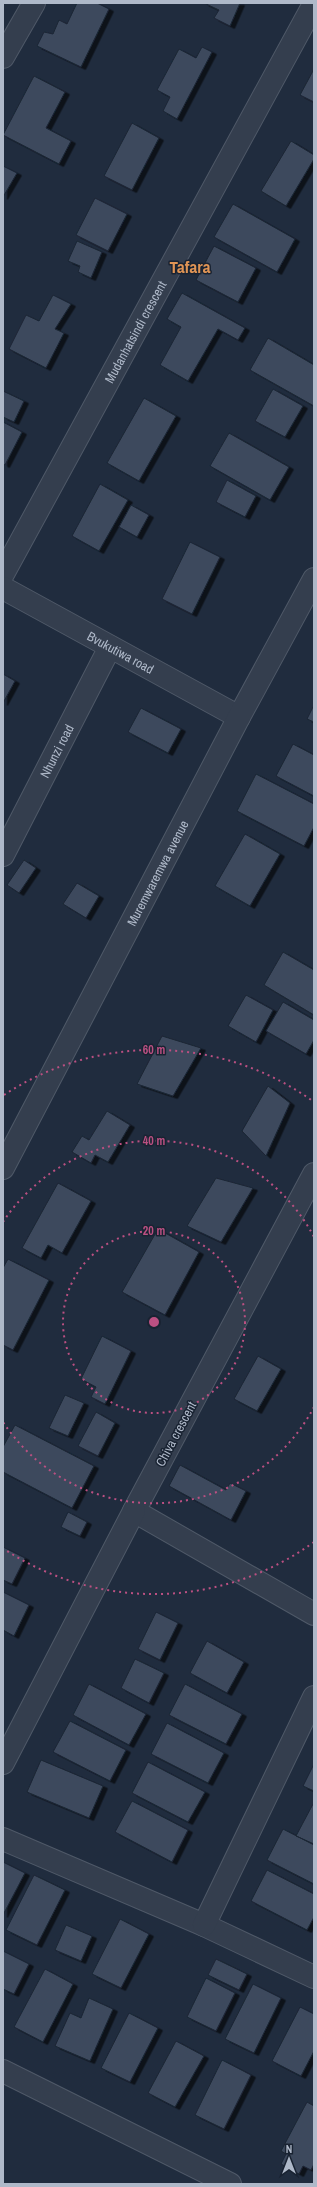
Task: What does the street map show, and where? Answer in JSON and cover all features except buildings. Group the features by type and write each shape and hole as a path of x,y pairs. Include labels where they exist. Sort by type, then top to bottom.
{"street":[{"path":"3,57 34,3"},
{"name":"Mudanhatsindi crescent","path":"3,574 314,4"},
{"name":"Muremwaremwa avenue","path":"3,1168 239,717 314,579"},
{"name":"Bvukutiwa road","path":"3,588 239,717"},
{"name":"Nhunzi road","path":"3,855 110,647"},
{"name":"Chiva crescent","path":"3,1764 134,1511 314,1174"},
{"path":"134,1511 314,1614"},
{"path":"204,1925 314,1697"},
{"path":"3,1839 204,1925 314,1977"},
{"path":"3,2071 230,2184"}],"district":[{"name":"Tafara","path":"190,266"}]}
